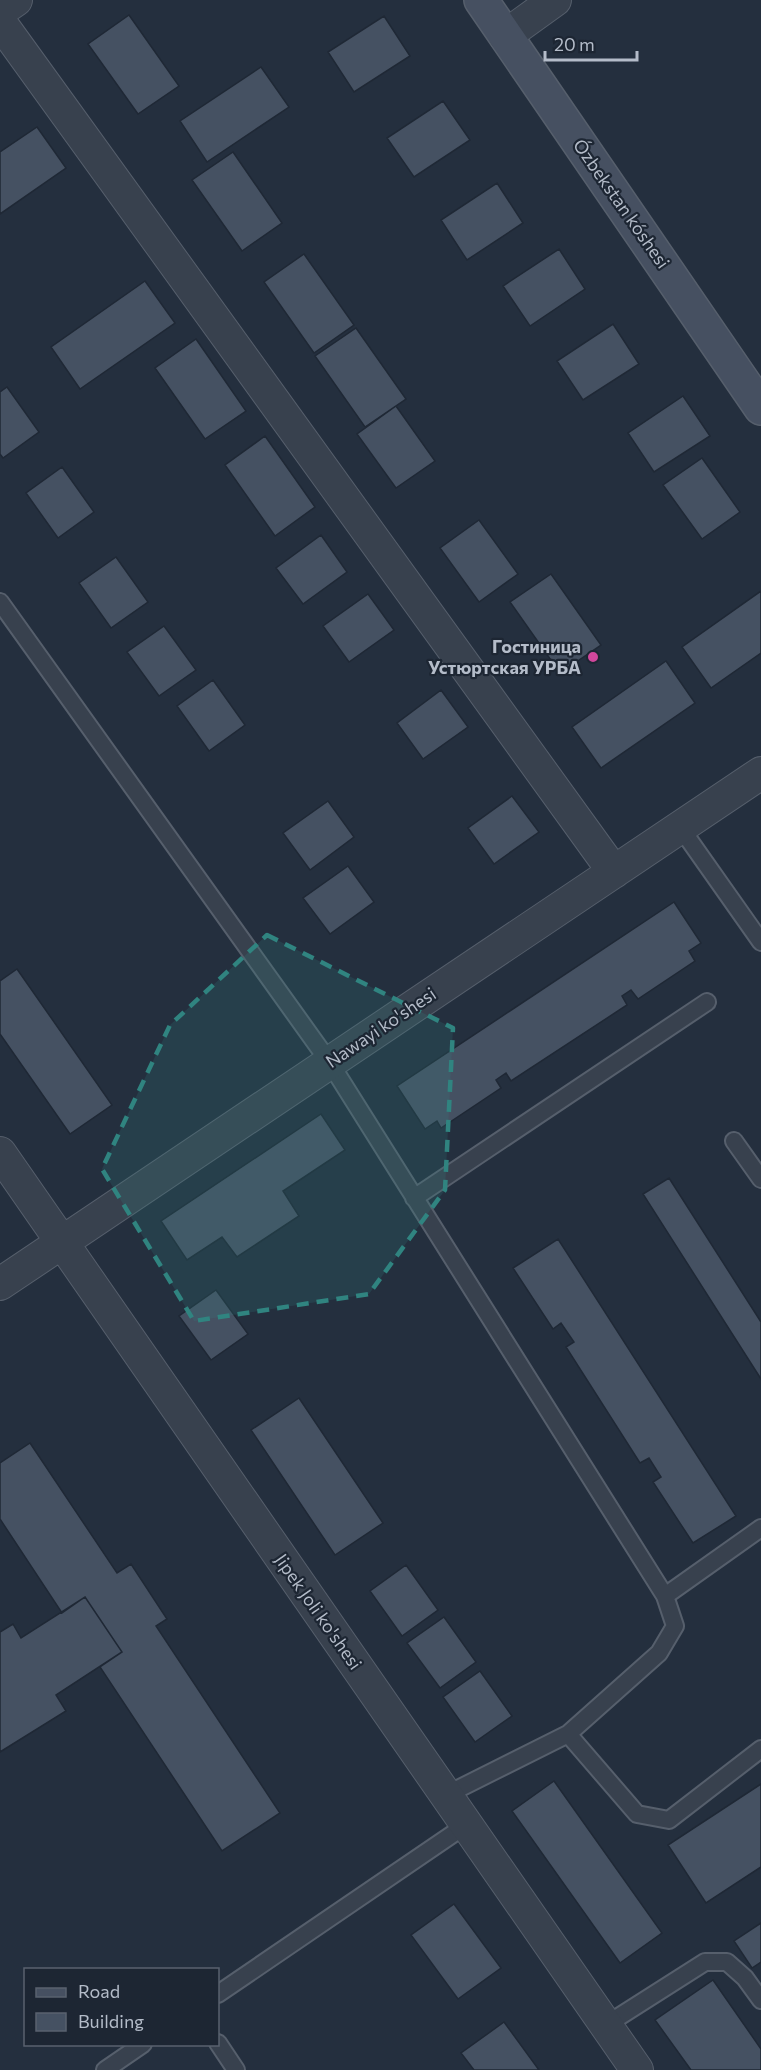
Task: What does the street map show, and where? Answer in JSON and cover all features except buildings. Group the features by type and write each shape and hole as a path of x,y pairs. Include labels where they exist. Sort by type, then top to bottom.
{"street":[{"path":"0,11 16,0"},
{"name":"Ózbekstan kóshesi","path":"481,0 761,408"},
{"path":"505,36 555,0"},
{"path":"0,22 614,872"},
{"name":"Nawayi ko'shesi","path":"0,1284 761,773"},
{"name":"Jipek Joli ko'shesi","path":"0,1153 637,2070"}],"lane":[{"path":"0,602 330,1063 665,1596 675,1626 659,1653 568,1734 446,1794"},
{"path":"680,827 761,942"},
{"path":"414,1198 707,1002"},
{"path":"734,1141 761,1179"},
{"path":"665,1596 761,1528"},
{"path":"568,1734 637,1814 669,1820 761,1749"},
{"path":"219,1993 466,1825"},
{"path":"606,2025 705,1962 727,1962 745,1978 761,2000"},
{"path":"219,2044 236,2070"},
{"path":"105,2070 140,2046"}],"highlighted area":[{"path":"267,935 453,1028 445,1190 369,1294 194,1321 102,1169 170,1025"}],"place":[{"name":"Гостиница Устюртская УРБА","path":"593,657"}]}
